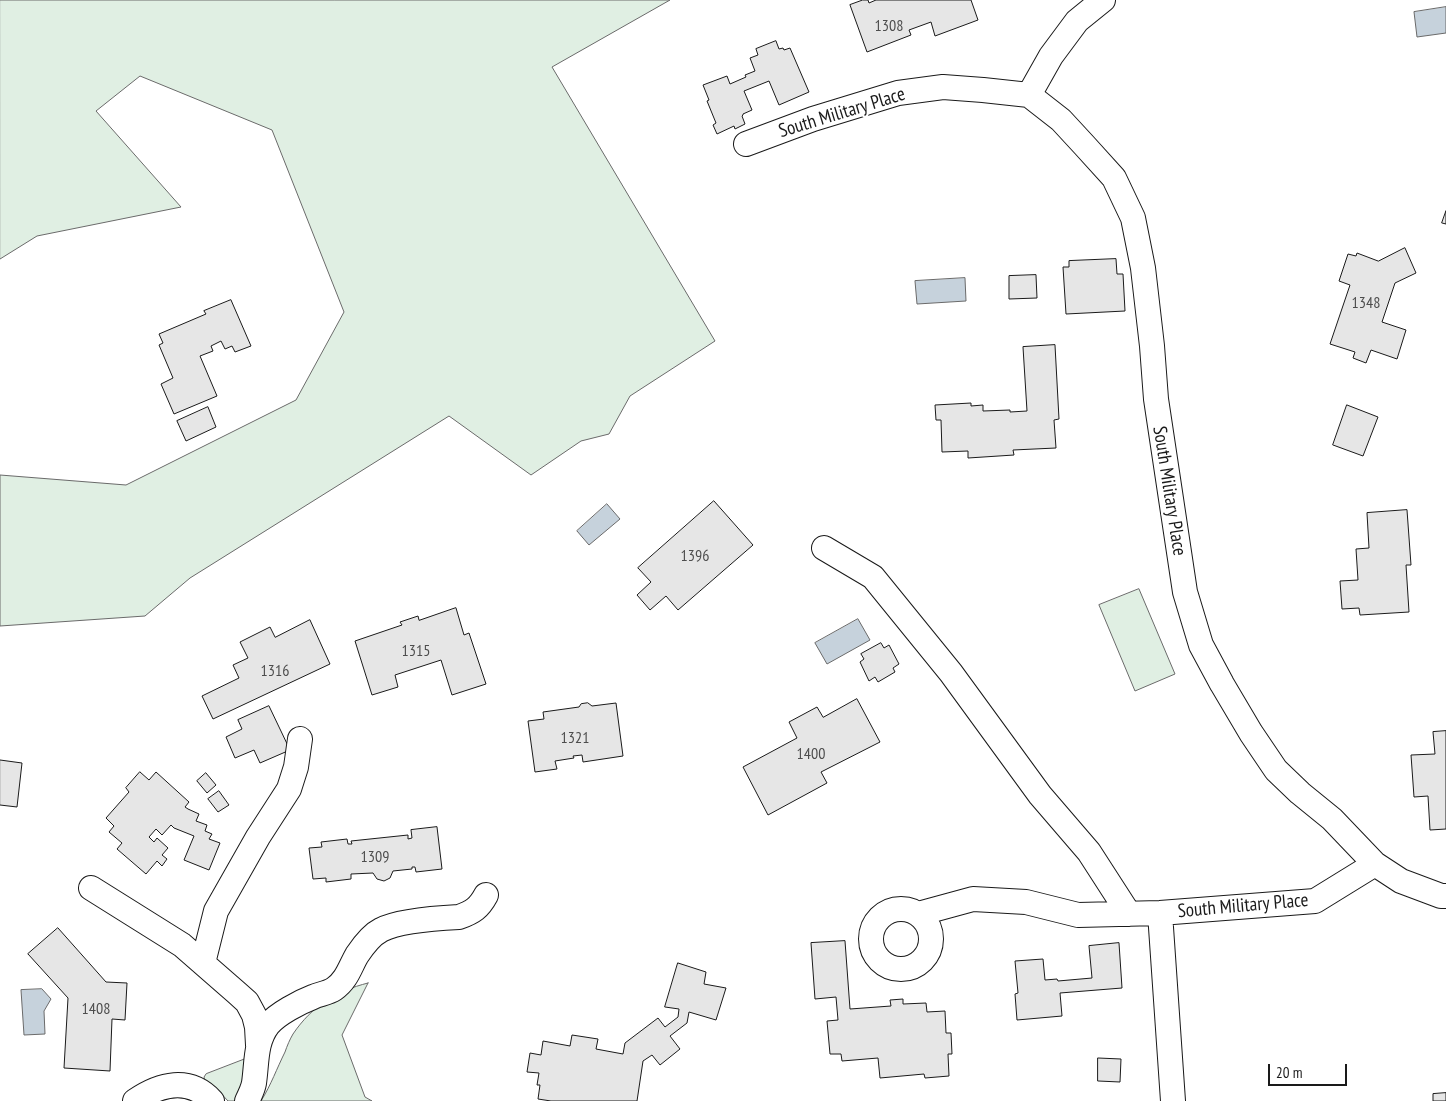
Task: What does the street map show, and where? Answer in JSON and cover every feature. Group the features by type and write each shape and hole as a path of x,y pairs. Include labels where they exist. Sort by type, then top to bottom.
{"street":[{"path":"1028,95 1051,56 1077,21 1103,0"},
{"name":"South Military Place","path":"746,144 812,119 898,93 943,87 1028,95 1061,120 1114,178 1133,218 1143,268 1156,399 1184,592 1201,645 1231,700 1276,770 1332,819 1375,864 1402,881 1440,896 1446,896"},
{"path":"824,548 873,577 951,673 1040,795 1089,852 1129,914"},
{"path":"203,963 216,911 249,852 289,789 296,767 300,739"},
{"name":"South Military Place","path":"918,914 973,899 1026,902 1078,915 1160,913 1315,901 1375,864"},
{"path":"91,888 182,945 247,1002 254,1015 258,1045 253,1085 248,1101"},
{"path":"258,1045 268,1024 285,1011 310,998 332,990 341,983 357,955 373,935 396,925 467,914 480,906 486,895"},
{"name":"South Military Place","path":"1160,913 1173,1101"},
{"path":"135,1101 156,1089 179,1085 199,1090 212,1101"}],"green space":[{"path":"0,0 670,0 552,67 715,341 630,396 609,434 581,441 531,475 449,416 190,578 145,616 0,626 0,475 126,485 296,400 344,312 272,130 140,76 96,111 181,207 37,236 0,259"},
{"path":"1139,589 1175,674 1135,691 1099,605"},
{"path":"368,983 342,1035 365,1097 372,1101 261,1101 292,1036 308,1015 335,995"},
{"path":"253,1056 243,1101 228,1101 215,1087 205,1081 204,1077 206,1074"}],"shaded area":[{"path":"1446,7 1446,33 1417,37 1414,12"},
{"path":"965,278 966,301 917,304 915,281"},
{"path":"607,504 620,519 589,545 577,531"},
{"path":"858,619 870,640 827,664 815,643"},
{"path":"42,989 51,999 44,1011 45,1034 24,1035 21,990"}],"building":[{"path":"868,0 869,3 876,0 971,0 978,20 935,36 931,22 909,30 911,35 867,52 850,5"},
{"path":"776,41 779,49 790,48 809,92 779,105 769,81 744,91 752,110 742,116 745,124 735,129 734,126 717,134 713,125 716,123 703,85 727,76 730,84 746,77 745,75 755,71 750,58 758,55 756,49"},
{"path":"1446,211 1446,224 1442,223"},
{"path":"1405,248 1416,273 1395,283 1382,322 1406,330 1397,359 1371,350 1366,363 1353,358 1355,352 1330,344 1350,285 1339,281 1348,254 1356,256 1357,253 1378,261"},
{"path":"1116,259 1117,274 1123,274 1125,311 1066,314 1063,267 1069,267 1069,261"},
{"path":"1036,275 1037,298 1009,299 1009,276"},
{"path":"231,300 251,346 235,352 232,346 225,349 221,341 211,346 213,351 200,356 217,396 174,414 161,384 173,378 159,345 163,343 159,334 206,314 204,311"},
{"path":"1055,345 1059,419 1054,420 1056,448 1013,450 1014,455 968,458 968,451 942,452 941,420 936,420 935,405 971,403 971,406 983,405 983,411 1027,411 1023,347"},
{"path":"1347,405 1378,417 1363,456 1333,445"},
{"path":"208,407 216,427 186,441 177,421"},
{"path":"714,501 753,545 678,610 666,596 650,610 637,595 651,582 638,568"},
{"path":"1407,510 1411,565 1406,565 1409,612 1360,615 1359,608 1342,609 1340,581 1358,580 1356,549 1369,548 1367,513"},
{"path":"456,608 464,635 469,633 486,684 452,695 441,660 395,675 398,687 372,695 355,641 402,625 400,622 418,616 419,620"},
{"path":"310,620 330,664 213,719 202,696 239,678 233,665 248,658 240,642 270,627 275,637"},
{"path":"881,643 884,648 889,645 899,664 893,668 895,672 878,682 875,677 869,681 860,662 864,659 861,654"},
{"path":"857,699 880,742 821,772 827,783 768,815 743,767 797,738 789,722 817,707 823,717"},
{"path":"588,703 592,706 616,703 623,756 583,762 582,755 573,756 574,758 555,761 557,769 535,772 528,721 544,719 543,712 579,707 581,704"},
{"path":"269,706 290,750 260,763 254,750 235,758 226,737 242,729 238,720"},
{"path":"1446,731 1446,829 1430,830 1428,796 1414,797 1411,755 1435,754 1433,732"},
{"path":"0,760 22,763 17,807 0,805"},
{"path":"140,772 149,780 156,772 189,802 185,807 199,814 196,821 207,825 205,831 212,834 209,839 220,843 209,870 184,860 194,836 171,825 162,835 156,829 149,837 154,842 157,838 168,848 162,855 167,859 162,866 157,861 146,874 117,849 122,843 109,832 114,826 106,818 129,792 126,788"},
{"path":"206,773 216,785 207,793 197,781"},
{"path":"219,791 229,805 218,812 208,799"},
{"path":"437,827 442,869 416,872 415,867 412,867 412,869 393,871 390,878 384,881 377,879 373,873 351,874 351,879 326,882 326,878 313,879 309,848 322,847 321,842 347,839 348,844 352,844 351,841 408,835 408,839 412,838 411,830"},
{"path":"58,928 106,982 127,983 125,1020 112,1019 110,1071 64,1068 68,998 28,954"},
{"path":"845,941 850,1009 891,1006 890,1000 903,999 903,1004 926,1003 927,1012 945,1011 946,1033 951,1033 952,1054 948,1054 949,1076 925,1078 924,1074 880,1078 878,1058 842,1061 841,1054 830,1054 827,1021 838,1020 836,997 815,999 811,943"},
{"path":"1119,943 1122,988 1060,993 1062,1016 1017,1020 1015,994 1018,993 1015,961 1043,959 1045,980 1057,979 1058,981 1092,978 1089,946"},
{"path":"678,963 706,972 704,984 726,988 716,1020 689,1012 687,1023 670,1036 680,1049 660,1065 652,1055 643,1061 637,1101 551,1101 538,1099 540,1085 537,1085 539,1073 527,1072 530,1053 541,1055 543,1041 570,1046 572,1035 598,1039 596,1049 623,1054 625,1043 658,1018 665,1027 678,1017 679,1009 665,1007"},
{"path":"1098,1058 1121,1059 1120,1082 1098,1081"},
{"path":"1446,1093 1446,1101 1433,1101 1433,1094"}]}
